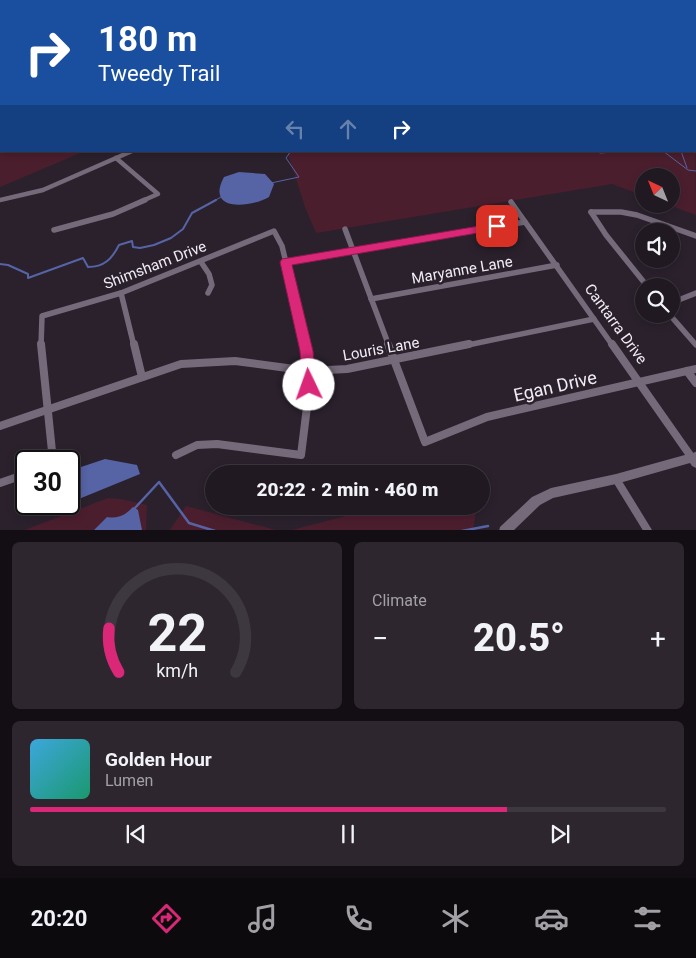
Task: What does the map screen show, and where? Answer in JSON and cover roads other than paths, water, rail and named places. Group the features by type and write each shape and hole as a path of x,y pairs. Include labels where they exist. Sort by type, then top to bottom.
{"street":[{"path":"0,200 43,190 130,152"},
{"path":"54,230 113,214 158,194 116,158"},
{"name":"Cantarra Drive","path":"512,202 695,459"},
{"path":"641,278 606,235 591,212 622,212 637,215 696,236"},
{"path":"176,455 196,445 217,444 300,455 306,427 309,371 307,351 286,262 525,222"},
{"path":"345,229 393,360"},
{"name":"Shimsham Drive","path":"47,409 41,347 42,316 121,293 274,231 282,246 286,262"},
{"path":"201,262 209,274 212,285 208,293"},
{"name":"Maryanne Lane","path":"371,299 557,265"},
{"path":"121,293 142,377"},
{"path":"680,300 696,293"},
{"name":"Louris Lane","path":"0,426 181,364 235,361 309,371 347,369 594,318"},
{"path":"677,323 696,345"},
{"name":"Egan Drive","path":"393,360 424,442 487,416 696,369"},
{"path":"687,371 696,382"},
{"path":"47,409 52,450"},
{"path":"504,530 536,501 551,493 695,459"},
{"path":"0,483 15,478"},
{"path":"616,479 648,530"}],"water":[{"path":"239,172 265,174 274,184 269,197 261,201 241,205 225,202 220,196 220,188 224,177"},
{"path":"105,459 137,465 140,474 80,499 80,467"},
{"path":"133,507 138,510 142,530 94,530 107,517 122,516"}],"waterway":[{"path":"206,0 212,0"},
{"path":"271,183 299,177 286,158 290,152"},
{"path":"596,152 612,152"},
{"path":"664,152 688,170 696,171"},
{"path":"681,152 687,168"},
{"path":"214,201 221,197"},
{"path":"0,264 8,265 28,274 28,278 83,258 88,267 99,266 110,258 119,245 132,241 133,247 140,248 171,238 183,229 192,213 216,200"},
{"path":"134,509 159,482 189,523 212,530"},
{"path":"467,530 488,526"}]}
